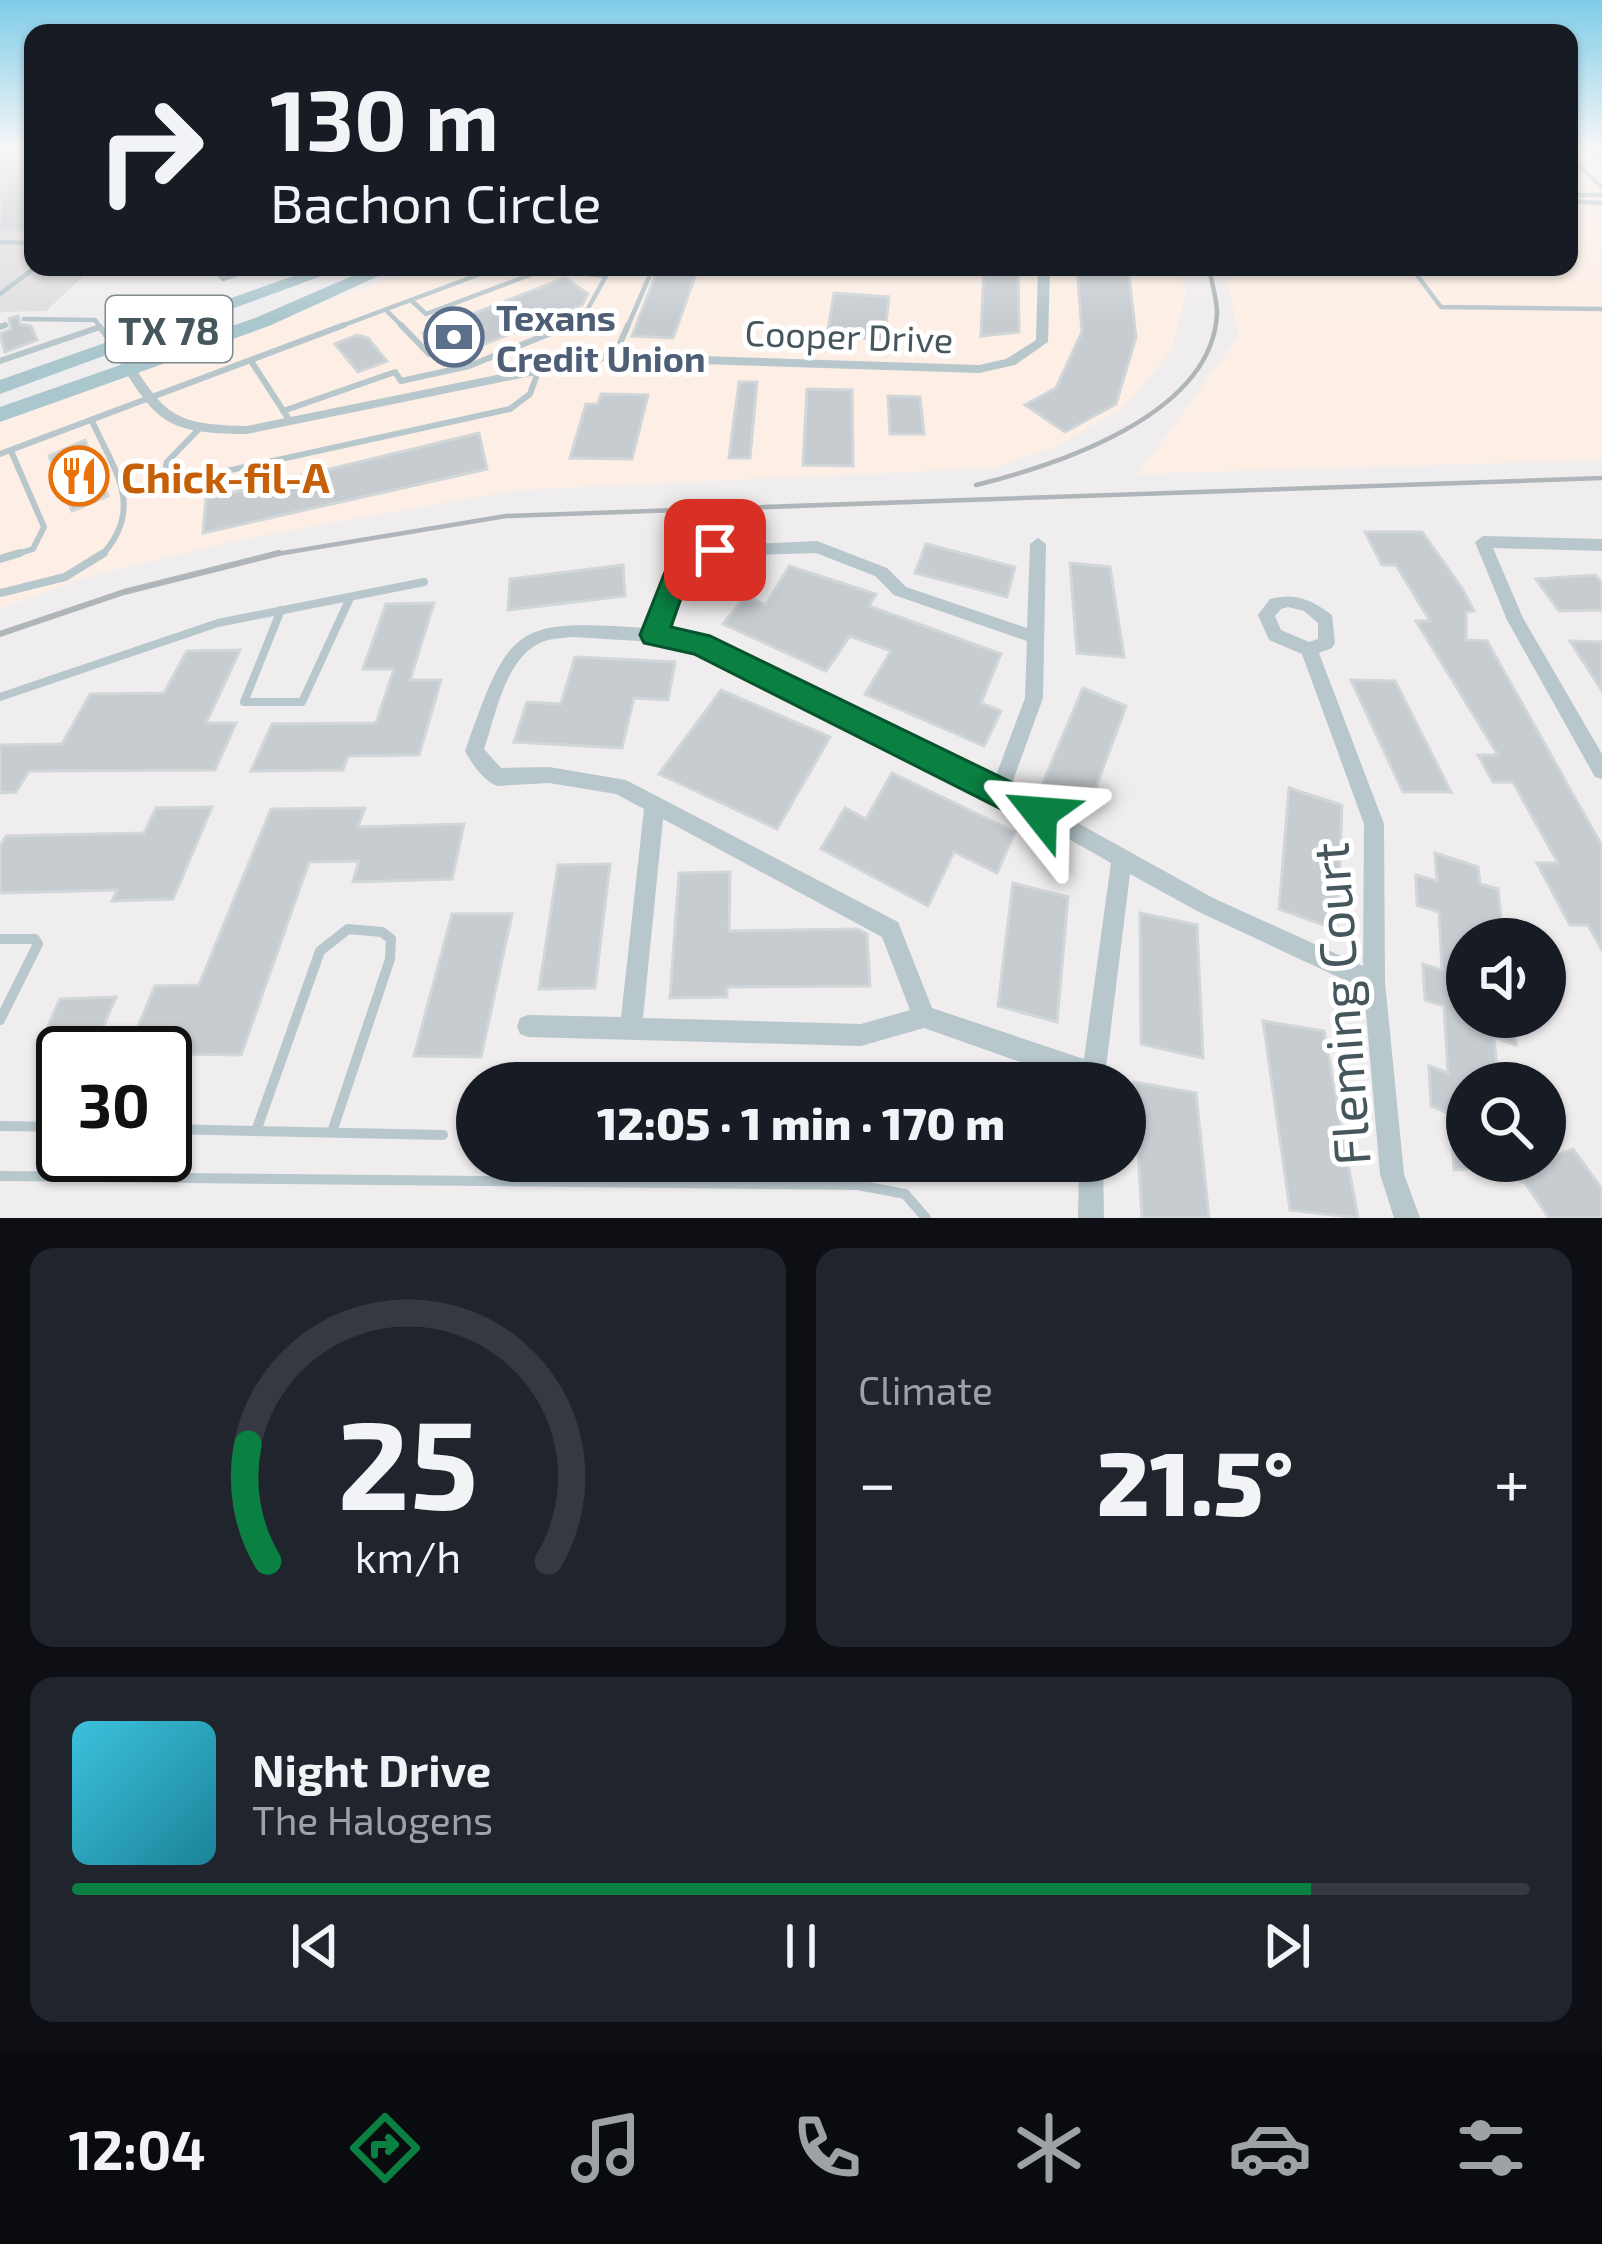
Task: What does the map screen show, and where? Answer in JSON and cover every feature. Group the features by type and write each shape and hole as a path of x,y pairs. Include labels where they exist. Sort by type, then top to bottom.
{"main road":[{"name":"TX 78","path":"1,384 305,276"},
{"name":"TX 78","path":"0,415 262,322 368,276"}],"street":[{"name":"Cooper Drive","path":"197,431 247,430 287,416 614,357 979,369 1010,362 1042,342 1047,313 1045,276"},
{"path":"115,347 150,400 171,422 197,431"},
{"path":"1602,545 1483,542 1515,620 1602,771"},
{"path":"1000,790 1034,698 1038,544"},
{"path":"654,635 674,579 715,550 817,548 880,572 900,591 1037,638"},
{"path":"924,1017 890,930 620,786 549,776 497,777 474,751 506,657 541,631 654,635 700,644 1000,790 1206,905 1374,982"},
{"name":"Fleming Court","path":"1309,649 1374,824 1374,982 1392,1174 1407,1218"},
{"path":"631,1027 654,808"},
{"path":"1094,1062 1121,857"},
{"path":"528,1027 861,1035 924,1017 1048,1062"},
{"path":"1091,1182 1091,1218"}],"lane":[{"path":"0,454 467,276"},
{"path":"412,300 426,314 525,276"},
{"path":"250,361 287,416 394,372 401,381 469,366 581,321 606,276"},
{"path":"1418,276 1441,307 1602,309"},
{"path":"614,357 649,277"},
{"path":"386,310 429,354"},
{"path":"24,319 95,320 115,347"},
{"path":"0,362 100,327"},
{"path":"437,363 445,371"},
{"path":"469,366 476,382"},
{"path":"197,431 166,462 164,474 199,477 510,410 525,402 537,386 539,369"},
{"path":"0,593 98,562 116,548 126,498 92,421"},
{"path":"0,559 33,549 44,526 11,450"},
{"path":"0,697 218,622 424,582"},
{"path":"281,610 244,702 302,702 350,596"},
{"path":"256,1131 320,951 348,929 382,932 392,939 390,959 332,1132"},
{"path":"0,938 35,939 38,944 0,1020"},
{"path":"0,1126 36,1127"},
{"path":"192,1130 443,1135"},
{"path":"0,1176 858,1185 905,1194 926,1218"}],"shaded area":[{"path":"0,206 24,206 24,276 83,276 46,311 0,312"},
{"path":"1578,206 1602,206 1602,460 1138,474 1239,336 1226,276 1578,276"},
{"path":"397,276 1183,276 1186,293 1172,350 1124,407 1059,445 994,468 515,490 249,538 92,575 0,609 0,419"}],"building":[{"path":"0,206 24,206 24,231 0,230"},
{"path":"655,276 695,276 673,338 632,336"},
{"path":"984,276 1018,276 1019,332 981,336"},
{"path":"1078,276 1129,276 1136,337 1116,404 1065,432 1025,405 1056,388 1082,332"},
{"path":"565,278 588,294 582,305 447,359 423,333"},
{"path":"834,293 889,297 884,340 827,336"},
{"path":"18,316 20,324 31,326 37,340 5,352 0,334 11,329 9,319"},
{"path":"357,335 368,338 387,361 358,372 335,344"},
{"path":"739,382 757,382 750,458 729,458"},
{"path":"807,389 852,390 853,466 803,465"},
{"path":"601,394 648,395 632,459 570,458 586,404 598,404"},
{"path":"888,396 920,397 924,434 890,434"},
{"path":"479,433 487,469 203,533 206,499"},
{"name":"Chick-fil-A","path":"85,440 108,496 72,511 49,456"},
{"path":"1365,532 1422,532 1462,588 1474,611 1466,612 1466,640 1487,641 1602,846 1602,950 1588,925 1570,925 1537,863 1558,863 1513,782 1493,782 1478,755 1498,755 1416,621 1430,621 1396,565 1382,565"},
{"path":"926,544 1015,567 1007,597 915,573"},
{"path":"1070,563 1110,567 1124,657 1077,653"},
{"path":"623,565 625,596 508,610 510,579"},
{"path":"789,566 876,594 869,606 1001,654 981,703 1001,711 984,746 865,694 891,651 850,636 826,671 723,624 746,596 766,605"},
{"path":"1595,575 1602,583 1602,610 1559,611 1536,579"},
{"path":"434,603 410,680 441,680 419,755 348,756 343,770 251,771 272,724 376,723 394,669 363,669 386,604"},
{"path":"1570,641 1602,642 1602,691"},
{"path":"240,650 206,723 236,723 215,770 29,771 16,792 0,793 0,745 62,744 90,694 164,693 187,651"},
{"path":"575,657 675,662 668,700 634,698 622,748 514,742 527,702 561,704"},
{"path":"1351,680 1395,681 1451,792 1403,792"},
{"path":"1083,688 1126,706 1089,806 1042,785"},
{"path":"721,690 830,737 777,829 659,774"},
{"path":"892,773 1015,832 997,873 954,852 928,906 821,849 845,808 866,819"},
{"path":"1289,788 1342,805 1337,930 1279,909"},
{"path":"212,807 173,899 112,901 117,890 0,893 0,847 6,836 144,833 156,808"},
{"path":"365,808 358,827 464,824 452,879 353,882 359,861 309,862 241,1055 192,1054 192,1026 138,1026 155,986 199,985 271,809"},
{"path":"1435,853 1478,867 1480,884 1498,889 1501,918 1446,918 1446,1038 1494,1038 1496,1062 1447,1062 1444,1006 1425,1000 1423,964 1442,970 1439,912 1417,905 1416,875 1437,881"},
{"path":"610,864 595,988 539,989 558,865"},
{"path":"730,872 729,931 857,929 867,934 870,986 727,987 727,997 670,998 679,873"},
{"path":"1013,883 1068,897 1057,1022 998,1006"},
{"path":"1140,913 1197,925 1203,1058 1141,1044"},
{"path":"452,914 512,914 481,1057 414,1056"},
{"path":"116,997 104,1026 48,1026 60,999"},
{"path":"1263,1021 1324,1031 1358,1218 1290,1210"},
{"path":"1429,1066 1446,1072 1446,1112 1431,1106"},
{"path":"1146,1084 1196,1093 1209,1218 1142,1218"},
{"path":"1573,1149 1602,1189 1602,1218 1549,1218 1523,1182 1566,1182 1566,1152"}],"railway":[{"path":"976,485 1087,449 1160,407 1189,380 1209,349 1217,313 1211,276"},
{"path":"271,555 506,516 1602,478"},
{"path":"271,555 279,553"},
{"path":"0,634 124,592 271,555"},
{"path":"265,556 271,555"}],"place":[{"name":"Texans Credit Union","path":"454,337"},
{"name":"Chick-fil-A","path":"79,476"}],"route":[{"path":"715,550 674,579 654,635 700,644 1040,813"}]}
